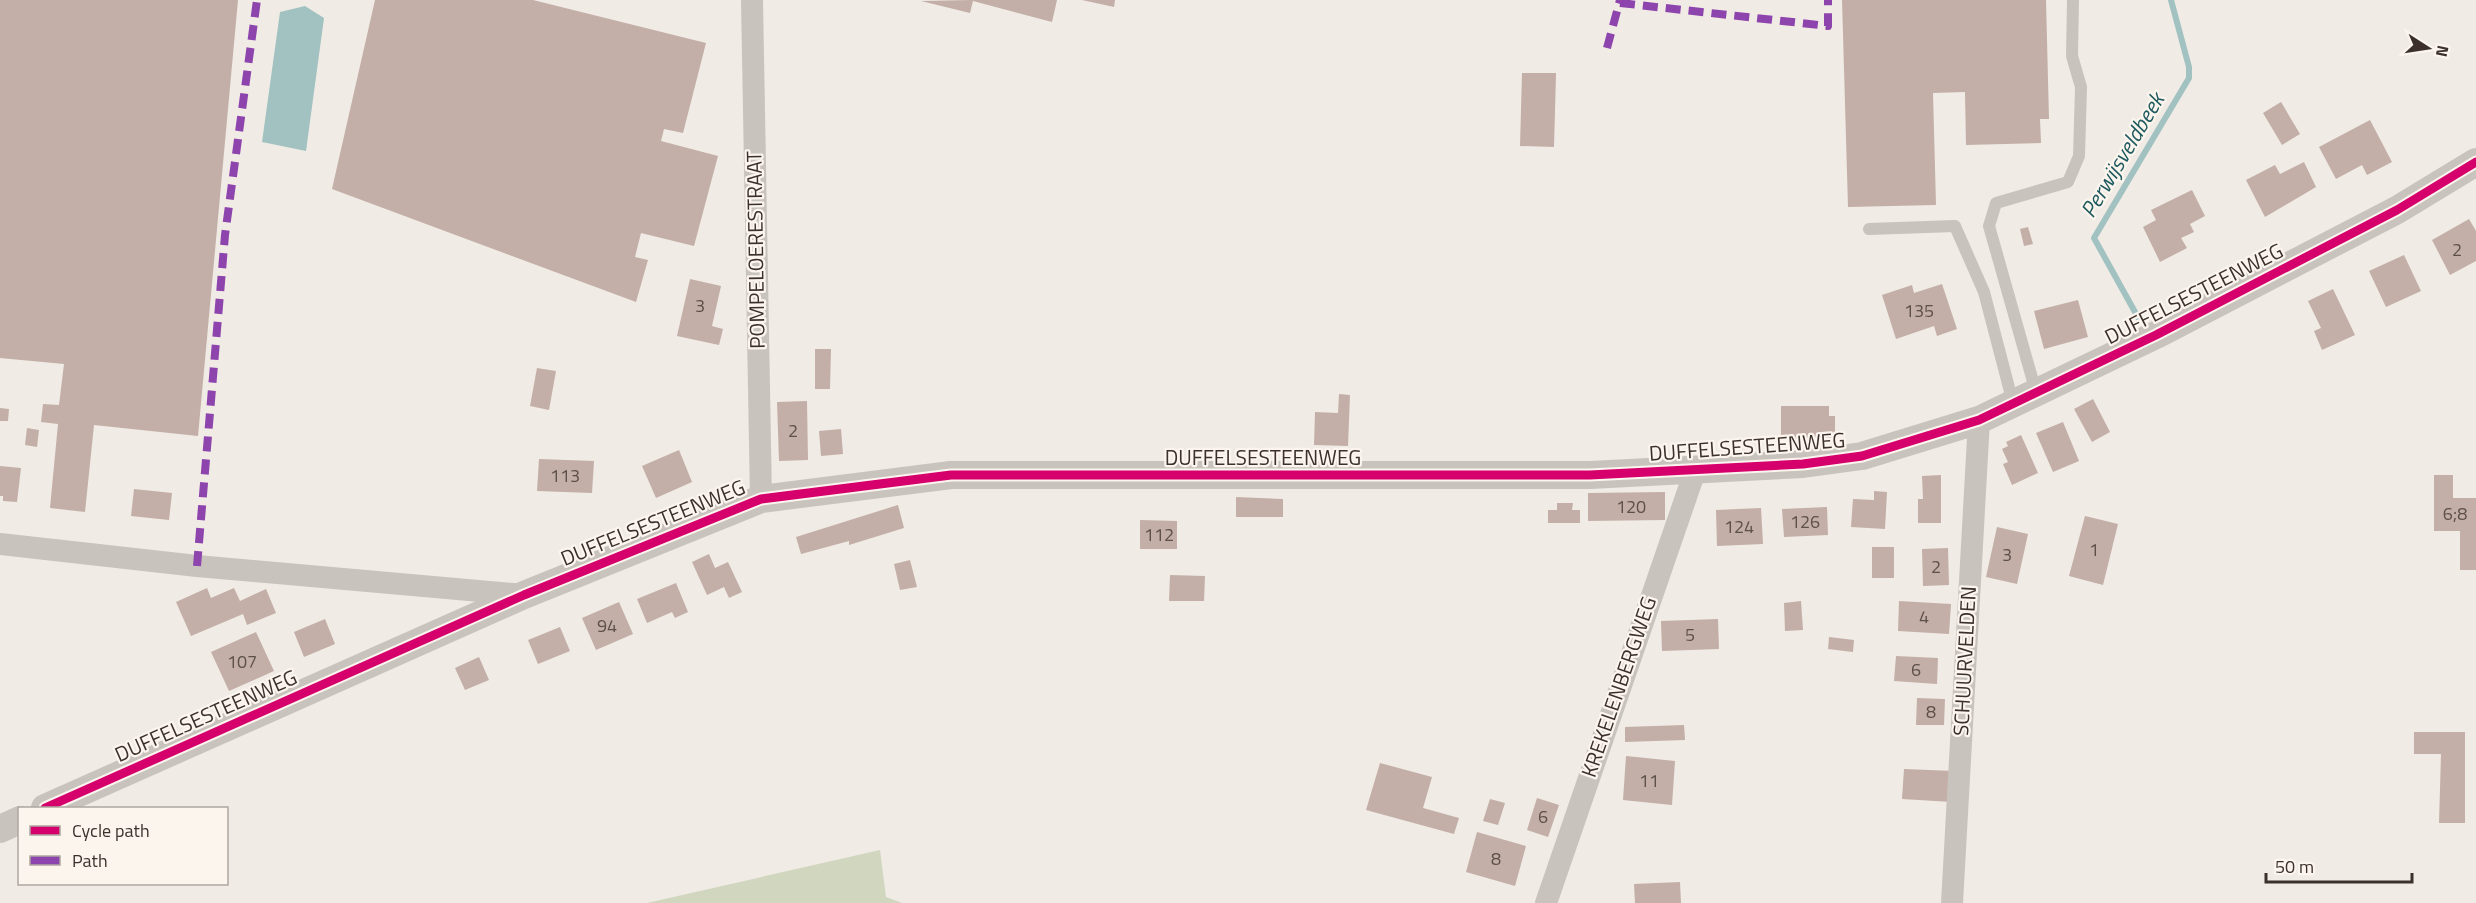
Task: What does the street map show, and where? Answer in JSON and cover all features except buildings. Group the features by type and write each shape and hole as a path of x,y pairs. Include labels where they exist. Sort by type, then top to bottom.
{"street":[{"name":"POMPELOERESTRAAT","path":"752,0 761,500"},
{"name":"DUFFELSESTEENWEG","path":"47,807 524,595 761,500 951,475 1298,477 1695,471 1803,464 1862,456 1979,420 2156,335 2397,210 2476,162"},
{"name":"SCHUURVELDEN","path":"1952,903 1979,420"},
{"name":"KREKELENBERGWEG","path":"1546,903 1695,471"},
{"name":"DUFFELSESTEENWEG","path":"0,544 197,566 524,595"},
{"path":"0,829 18,821"}],"lane":[{"path":"2024,398 1989,226 1996,203 2068,182 2079,156 2081,87 2072,56 2073,0"},
{"path":"1869,229 1955,226 1984,292 2024,398"}],"green space":[{"path":"880,850 886,897 902,903 647,903"}],"water":[{"path":"305,6 324,18 306,151 262,142 280,12"}],"waterway":[{"name":"Perwijsveldbeek","path":"2140,321 2094,238 2189,78 2189,67 2171,0"}],"marked path":[{"path":"197,566 225,235 257,0"},
{"path":"1607,48 1620,0"},
{"path":"1620,3 1828,26 1828,0"}],"cycle path":[{"path":"47,807 524,595 761,499 951,475 1590,475 1803,464 1862,456 1979,420 2156,335 2397,210 2476,162"}]}
